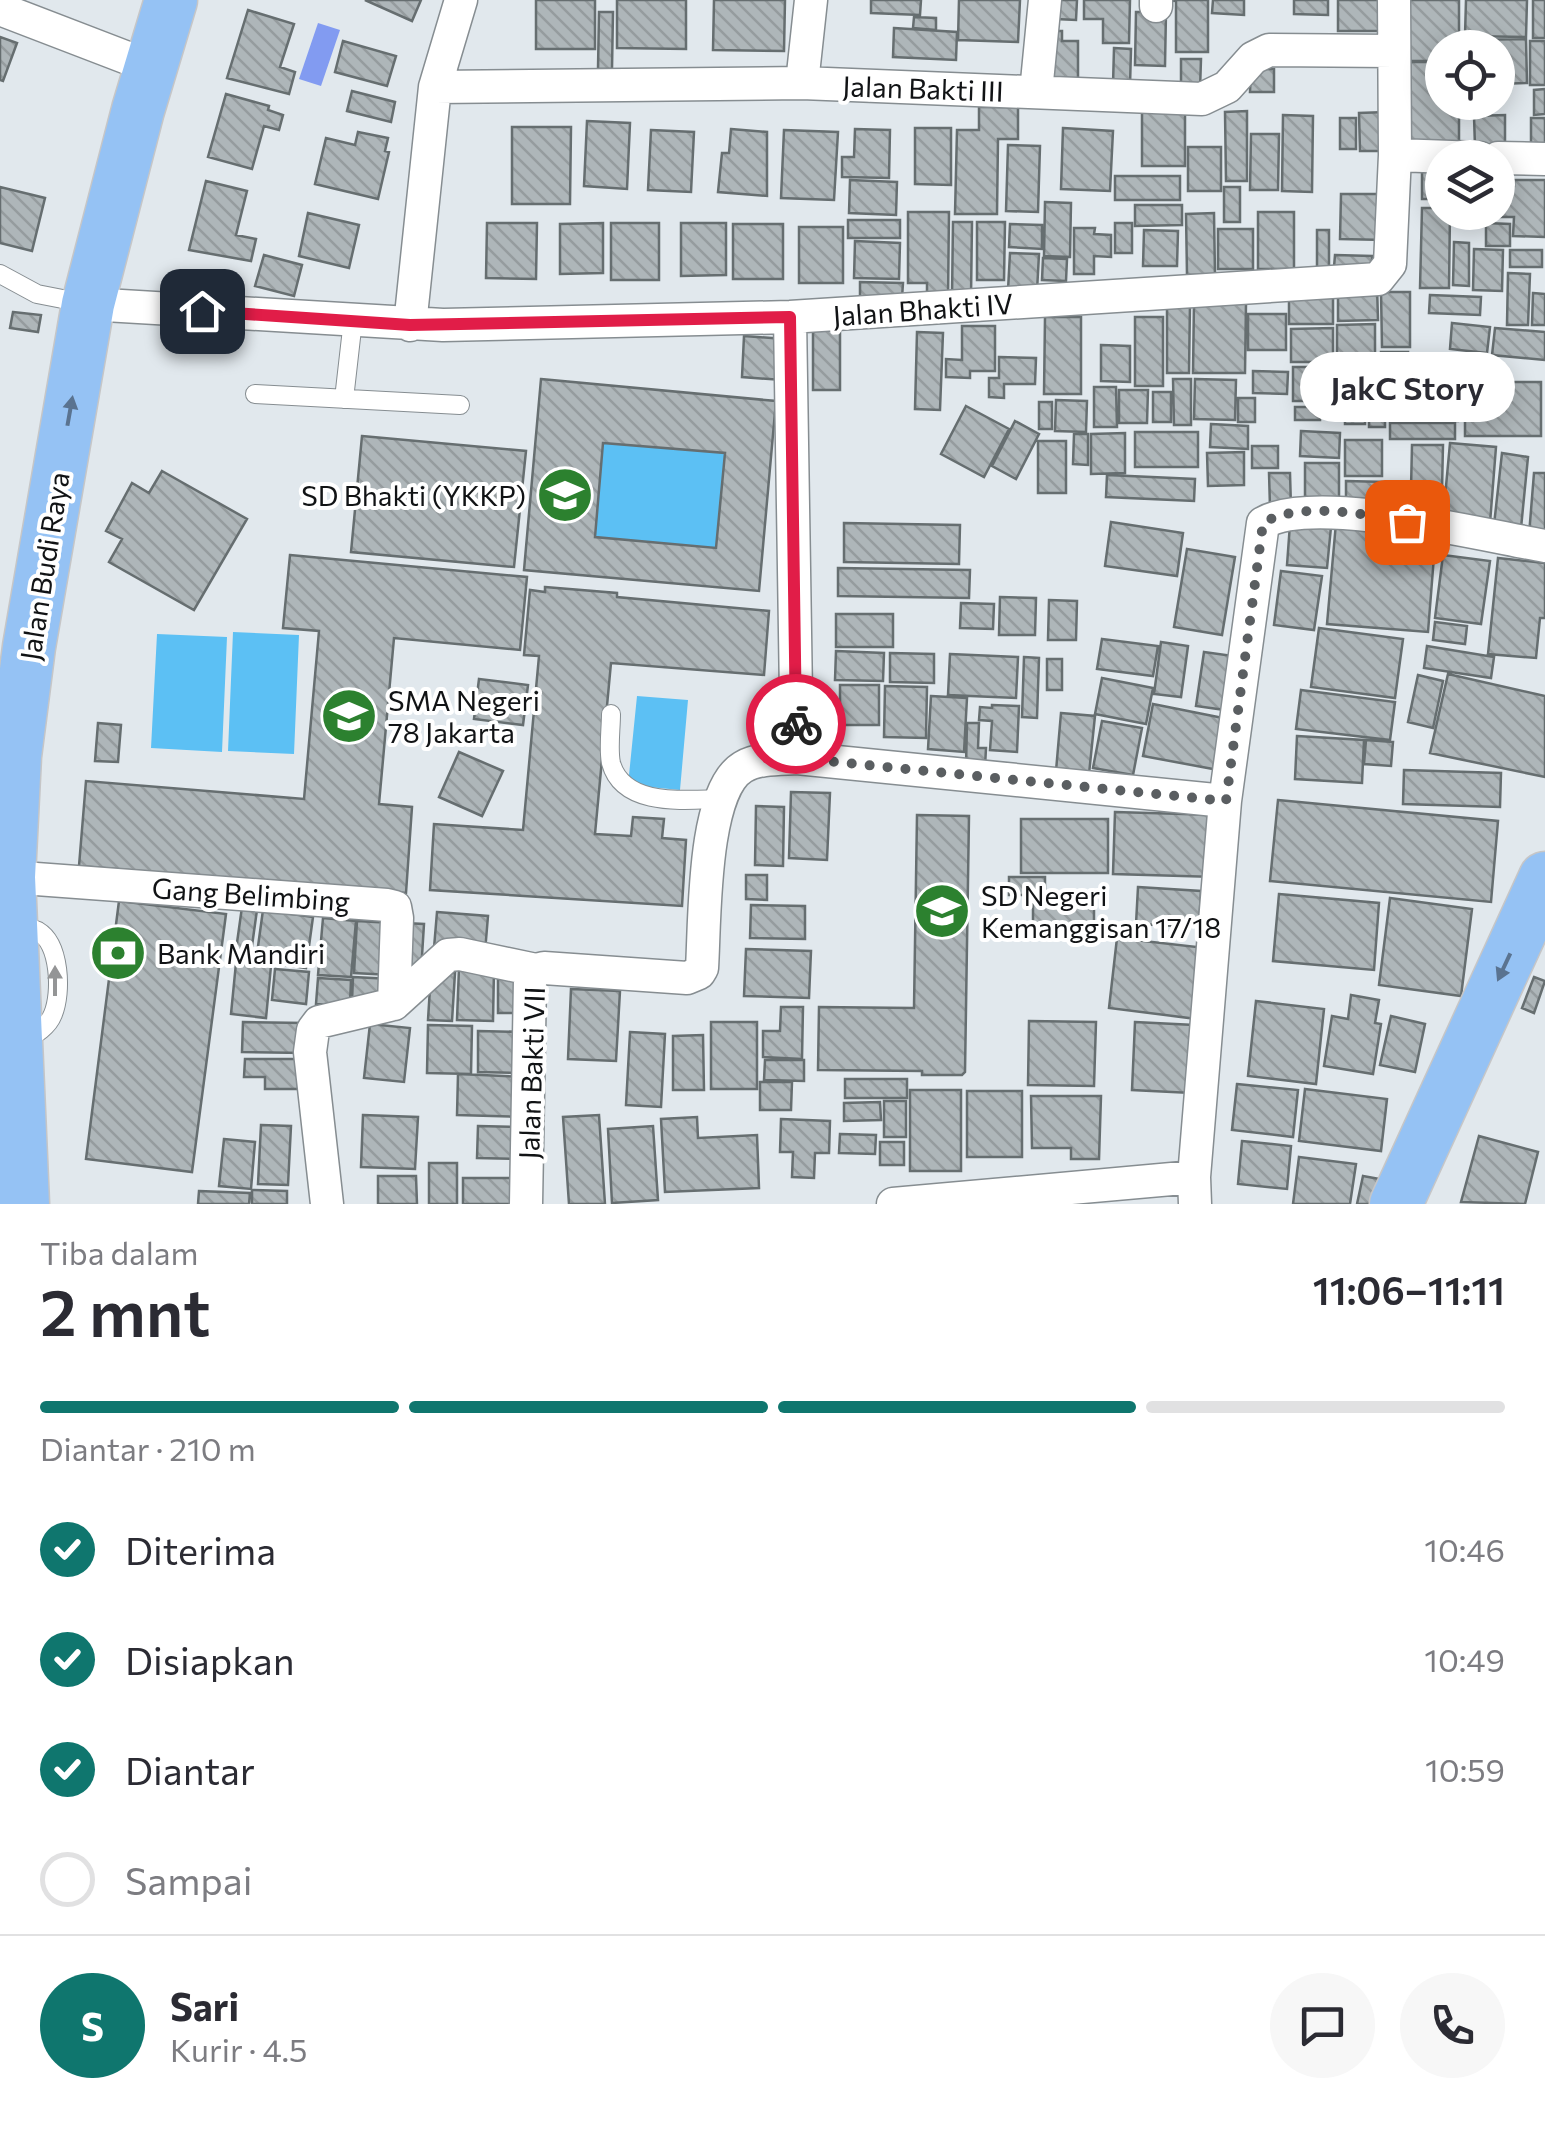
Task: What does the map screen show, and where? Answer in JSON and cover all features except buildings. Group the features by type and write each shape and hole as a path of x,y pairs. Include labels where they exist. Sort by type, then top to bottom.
{"main road":[{"name":"Jalan Budi Raya","path":"15,1193 10,900 22,646 88,304 172,0"},
{"path":"1396,1204 1545,878"}],"street":[{"path":"410,325 435,86 461,0"},
{"path":"802,84 811,0"},
{"path":"1036,92 1045,0"},
{"path":"1394,0 1395,156 1425,157"},
{"path":"0,9 151,67"},
{"name":"Jalan Bakti III","path":"435,86 802,84 1202,99 1228,86 1253,58 1270,50 1393,51"},
{"name":"Jalan Bhakti IV","path":"88,304 410,325 790,317 1358,281 1378,278 1390,264 1395,156"},
{"path":"1515,158 1545,159"},
{"path":"790,317 796,758"},
{"path":"893,1204 1195,1191 1226,801 1263,523 1277,514 1295,511 1370,514 1545,546"},
{"path":"718,798 742,767 760,760 796,758 1226,801"},
{"name":"Jalan Bakti VII","path":"526,1204 530,980 536,970 544,968 687,978 699,974 718,798"},
{"name":"Gang Belimbing","path":"10,900 388,905 395,907 397,918 394,1004"},
{"path":"327,1204 310,1052 313,1030 326,1018 394,1004 448,955 460,954 536,970"}],"lane":[{"path":"0,274 37,294 88,304"},
{"path":"344,399 353,320"},
{"path":"255,394 460,405"},
{"path":"611,714 611,764 624,787 650,798 718,798"}],"shaded area":[{"path":"318,23 340,30 321,86 299,79"},
{"path":"603,443 725,453 716,548 595,537"},
{"path":"233,632 299,635 294,754 228,751"},
{"path":"157,634 227,637 222,752 151,748"},
{"path":"637,696 688,700 680,790 628,785"}],"way so far":[{"path":"796,724 796,758 1226,801 1263,523 1277,514 1295,511 1370,514 1407,522"}],"place":[{"name":"SD Bhakti (YKKP)","path":"565,495"},
{"name":"JakC Story","path":"1407,522"},
{"name":"SMA Negeri 78 Jakarta","path":"349,716"},
{"name":"SD Negeri Kemanggisan 17/18","path":"942,911"},
{"name":"Bank Mandiri","path":"118,953"}],"route":[{"path":"202,311 410,325 790,317 796,724"}]}
